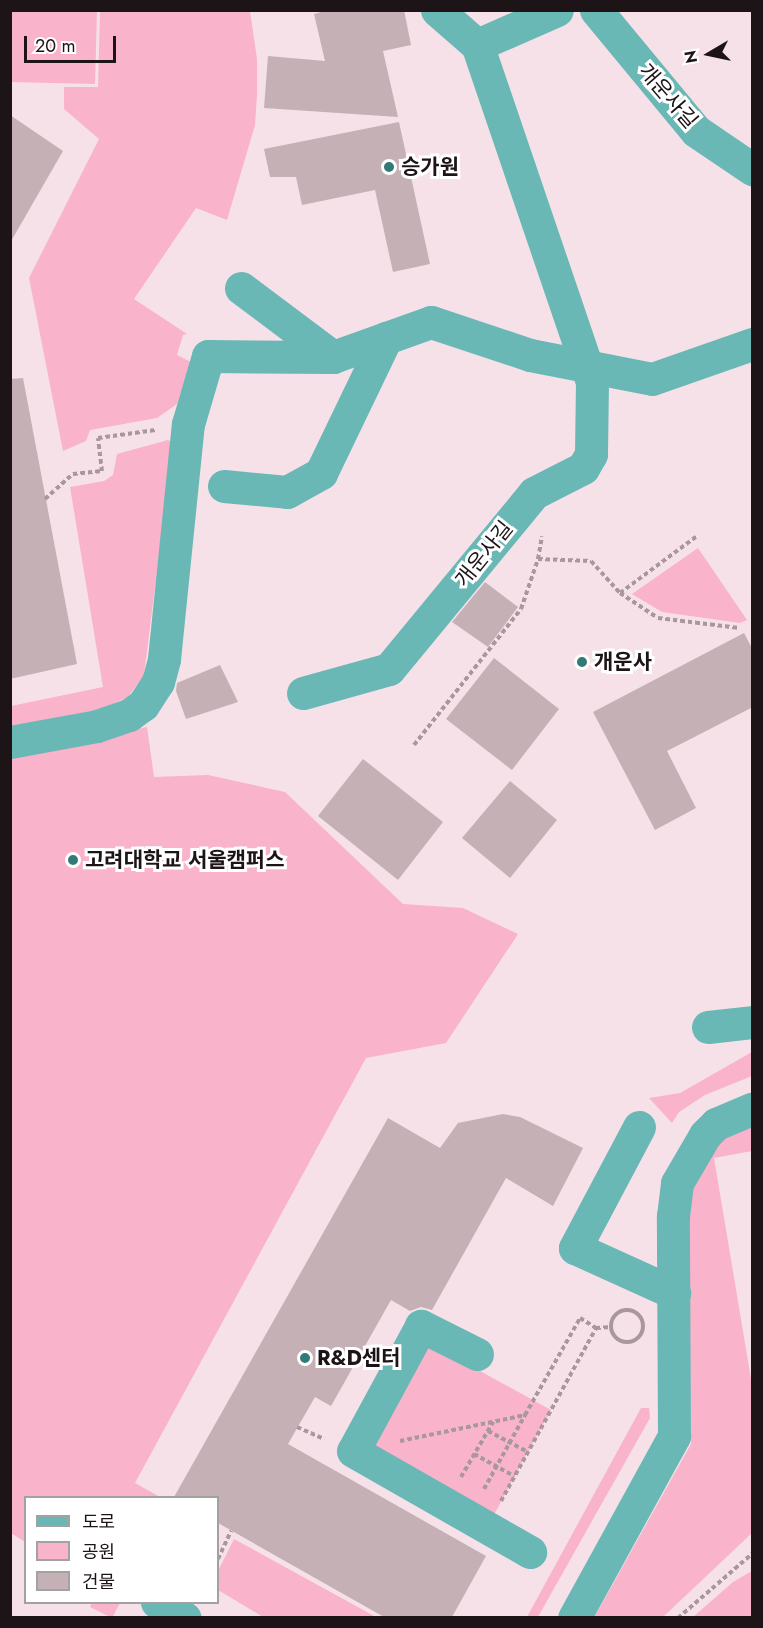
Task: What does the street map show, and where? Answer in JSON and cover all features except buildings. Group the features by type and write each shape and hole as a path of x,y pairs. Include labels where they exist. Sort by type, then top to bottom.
{"street":[{"name":"개운사길","path":"303,693 389,669 534,493 583,468 591,454 594,395 587,367 477,45 437,10"},
{"path":"477,45 557,10"},
{"name":"개운사길","path":"596,10 696,131 753,169"},
{"path":"241,288 333,357"},
{"path":"10,742 97,726 129,715 143,705 158,682 164,659 188,424 208,356 333,357 431,322 530,355 652,379 753,344"},
{"path":"225,477 309,479 321,473 386,338"},
{"path":"708,1027 753,1022"},
{"path":"574,1617 674,1436 673,1200 684,1165 716,1124 753,1109"},
{"path":"639,1127 575,1248 674,1293"},
{"path":"477,1354 421,1326 353,1451 463,1510 530,1552"},
{"path":"161,1604 185,1617"}],"path":[{"path":"45,499 73,474 102,471 98,438 188,424"},
{"path":"620,593 697,536"},
{"path":"414,745 521,609 538,559 591,561 620,593 658,618 739,628"},
{"path":"626,1310 636,1312 643,1325 641,1334 628,1342 615,1336 611,1327 616,1314 626,1310"},
{"path":"463,1510 496,1467 580,1318 596,1328 611,1327"},
{"path":"463,1510 491,1520 596,1328"},
{"path":"353,1451 525,1415"},
{"path":"463,1510 474,1454 493,1422"},
{"path":"488,1431 528,1452"},
{"path":"474,1454 514,1476"},
{"path":"219,1557 231,1531"},
{"path":"678,1617 753,1554"}],"green space":[{"path":"11,10 97,11 95,84 11,82"},
{"path":"100,11 250,11 257,59 255,125 227,220 196,208 134,299 187,334 183,335 177,355 191,362 177,404 157,418 90,430 86,441 63,451 29,278 99,139 64,109 64,87 98,87"},
{"path":"168,440 173,443 144,675 128,697 102,709 11,727 11,706 103,687 70,487 104,481 113,475 117,454"},
{"path":"698,548 747,620 740,623 662,612 632,594"},
{"path":"147,727 154,777 208,775 285,792 403,904 463,908 518,934 446,1043 366,1058 135,1483 158,1496 24,1496 24,1541 11,1533 11,756"},
{"path":"752,1052 752,1076 705,1095 679,1112 672,1123 649,1098 680,1093"},
{"path":"752,1124 752,1151 714,1158 752,1385 752,1533 663,1617 594,1618 691,1444 687,1192 721,1138"},
{"path":"422,1339 551,1410 491,1520 362,1450"},
{"path":"641,1408 649,1408 650,1418 538,1617 527,1617"},
{"path":"234,1539 376,1617 263,1617 219,1591 219,1569"},
{"path":"752,1571 752,1617 693,1617 733,1582"},
{"path":"91,1604 119,1604 112,1618 90,1607"}],"place":[{"name":"승가원","path":"389,167"},
{"name":"개운사","path":"582,662"},
{"name":"고려대학교 서울캠퍼스","path":"73,860"},
{"name":"R&D센터","path":"305,1358"}]}
